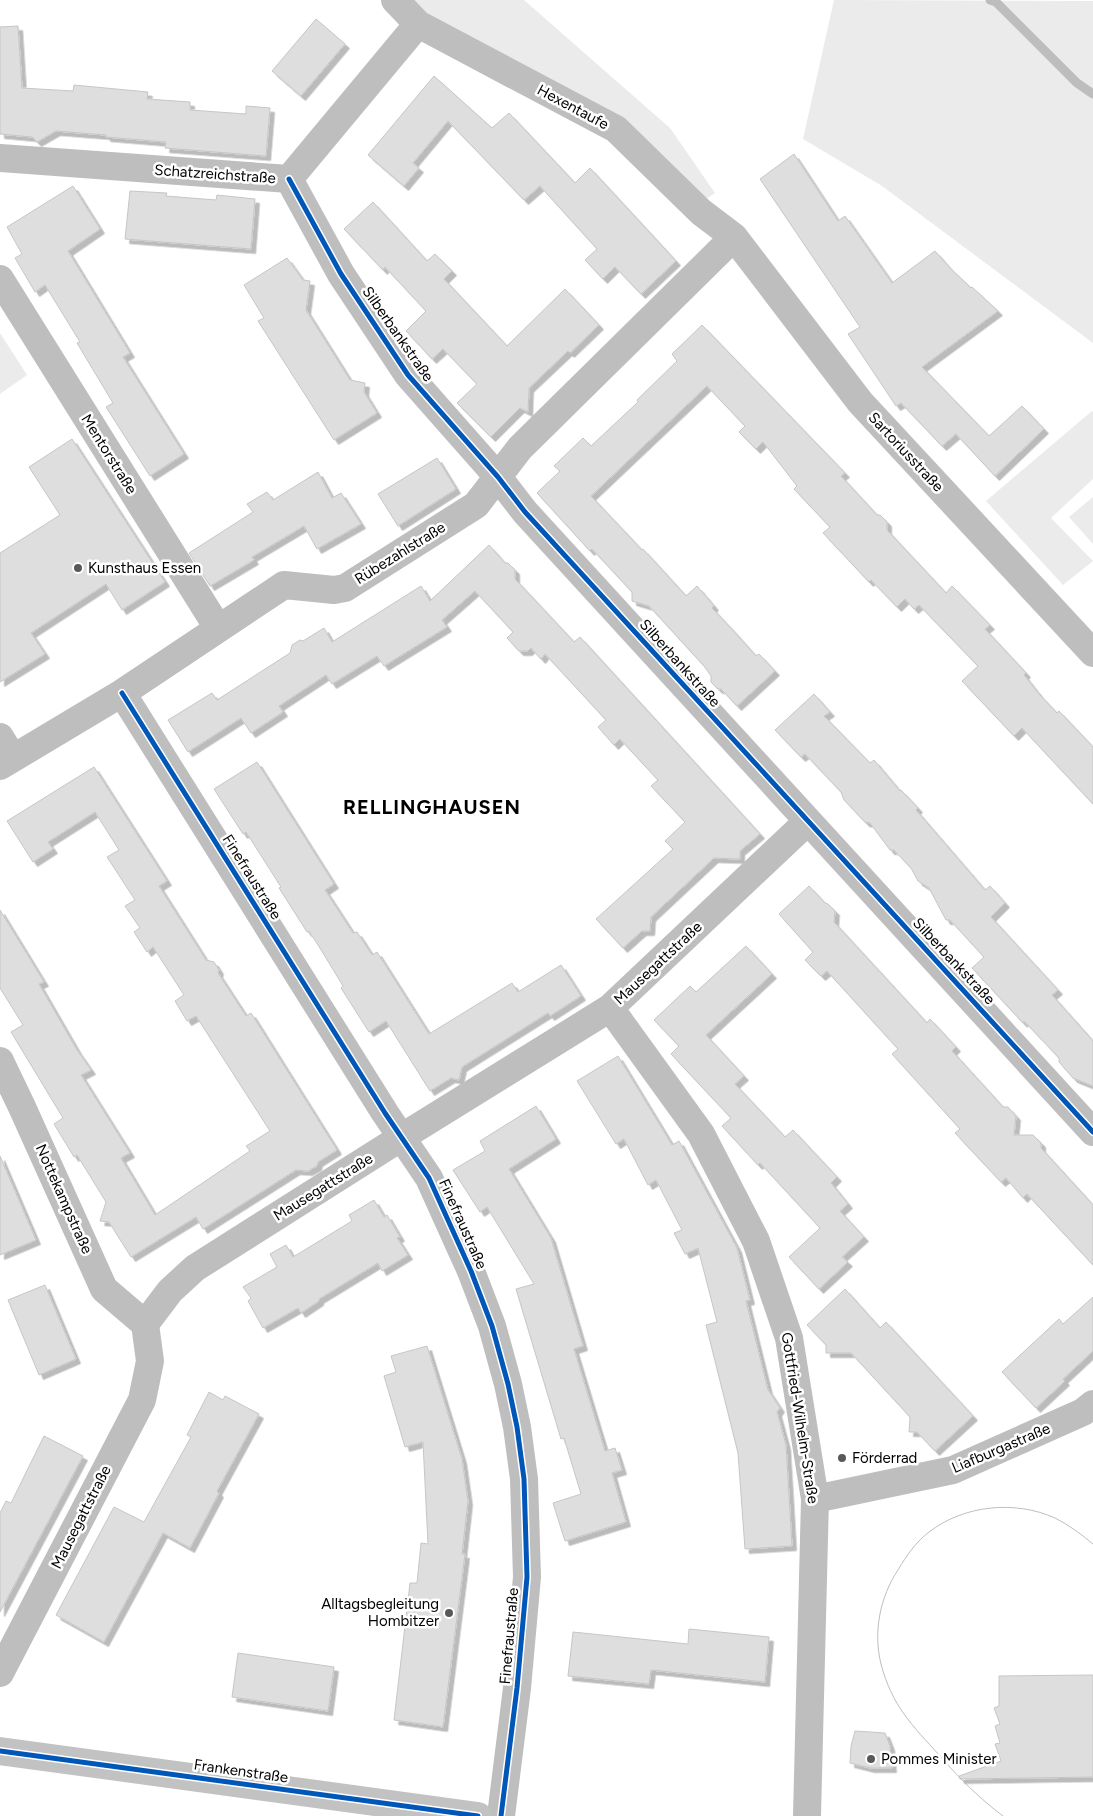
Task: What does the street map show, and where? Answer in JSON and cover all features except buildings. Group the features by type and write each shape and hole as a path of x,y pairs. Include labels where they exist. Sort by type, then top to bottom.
{"main road":[{"name":"Frankenstraße","path":"0,1751 478,1816"}],"street":[{"name":"Hexentaufe","path":"395,0 418,24 616,130 701,212 734,237"},
{"name":"Schatzreichstraße","path":"0,158 289,180 418,24"},
{"name":"Silberbankstraße","path":"289,180 341,274 408,375 498,477 525,512 1093,1132"},
{"name":"Rübezahlstraße","path":"4,754 122,693 284,586 334,590 345,588 476,505 520,448 734,237"},
{"name":"Sartoriusstraße","path":"734,237 860,402 1093,654"},
{"name":"Mentorstraße","path":"0,279 218,628"},
{"name":"Finefraustraße","path":"122,693 429,1178 471,1271 492,1326 508,1384 524,1479 527,1577 517,1688 501,1816"},
{"name":"Mausegattstraße","path":"0,1674 142,1400 150,1362 145,1324 170,1291 195,1268 610,1008 808,821"},
{"name":"Gottfried-Wilhelm-Straße","path":"610,1008 701,1134 756,1241 789,1338 815,1499 807,1816"},
{"name":"Nottekampstraße","path":"0,1061 104,1288 145,1324"},
{"name":"Liafburgastraße","path":"815,1499 953,1470 1090,1413"}],"shaded area":[{"path":"413,0 524,0 670,128 715,193 702,202 436,23"},
{"path":"834,0 1093,1 1093,343 882,186 803,139"},
{"path":"0,333 27,375 0,394"},
{"path":"1092,411 1093,479 1051,518 1093,561 1063,585 986,501"},
{"path":"1093,497 1093,544 1069,517"}],"waterway":[{"path":"990,0 996,2 1077,83 1093,94"}],"tram line":[{"path":"1003,1816 954,1772 912,1724 897,1703 886,1679 879,1652 878,1627 883,1603 892,1580 908,1554 920,1540 943,1523 974,1511 1007,1507 1040,1512 1065,1524 1093,1544"}],"cycle path":[{"path":"289,179 341,274 408,375 498,477 525,512 1093,1132"},
{"path":"122,693 385,1113 429,1178 471,1271 492,1326 508,1384 517,1427 524,1479 527,1577 517,1688 501,1816"},
{"path":"0,1751 478,1816"}],"place":[{"name":"Kunsthaus Essen","path":"78,568"},
{"name":"Förderrad","path":"842,1458"},
{"name":"Alltagsbegleitung Hombitzer","path":"449,1613"},
{"name":"Pommes Minister","path":"871,1759"}],"district":[{"name":"RELLINGHAUSEN","path":"432,807"}]}
